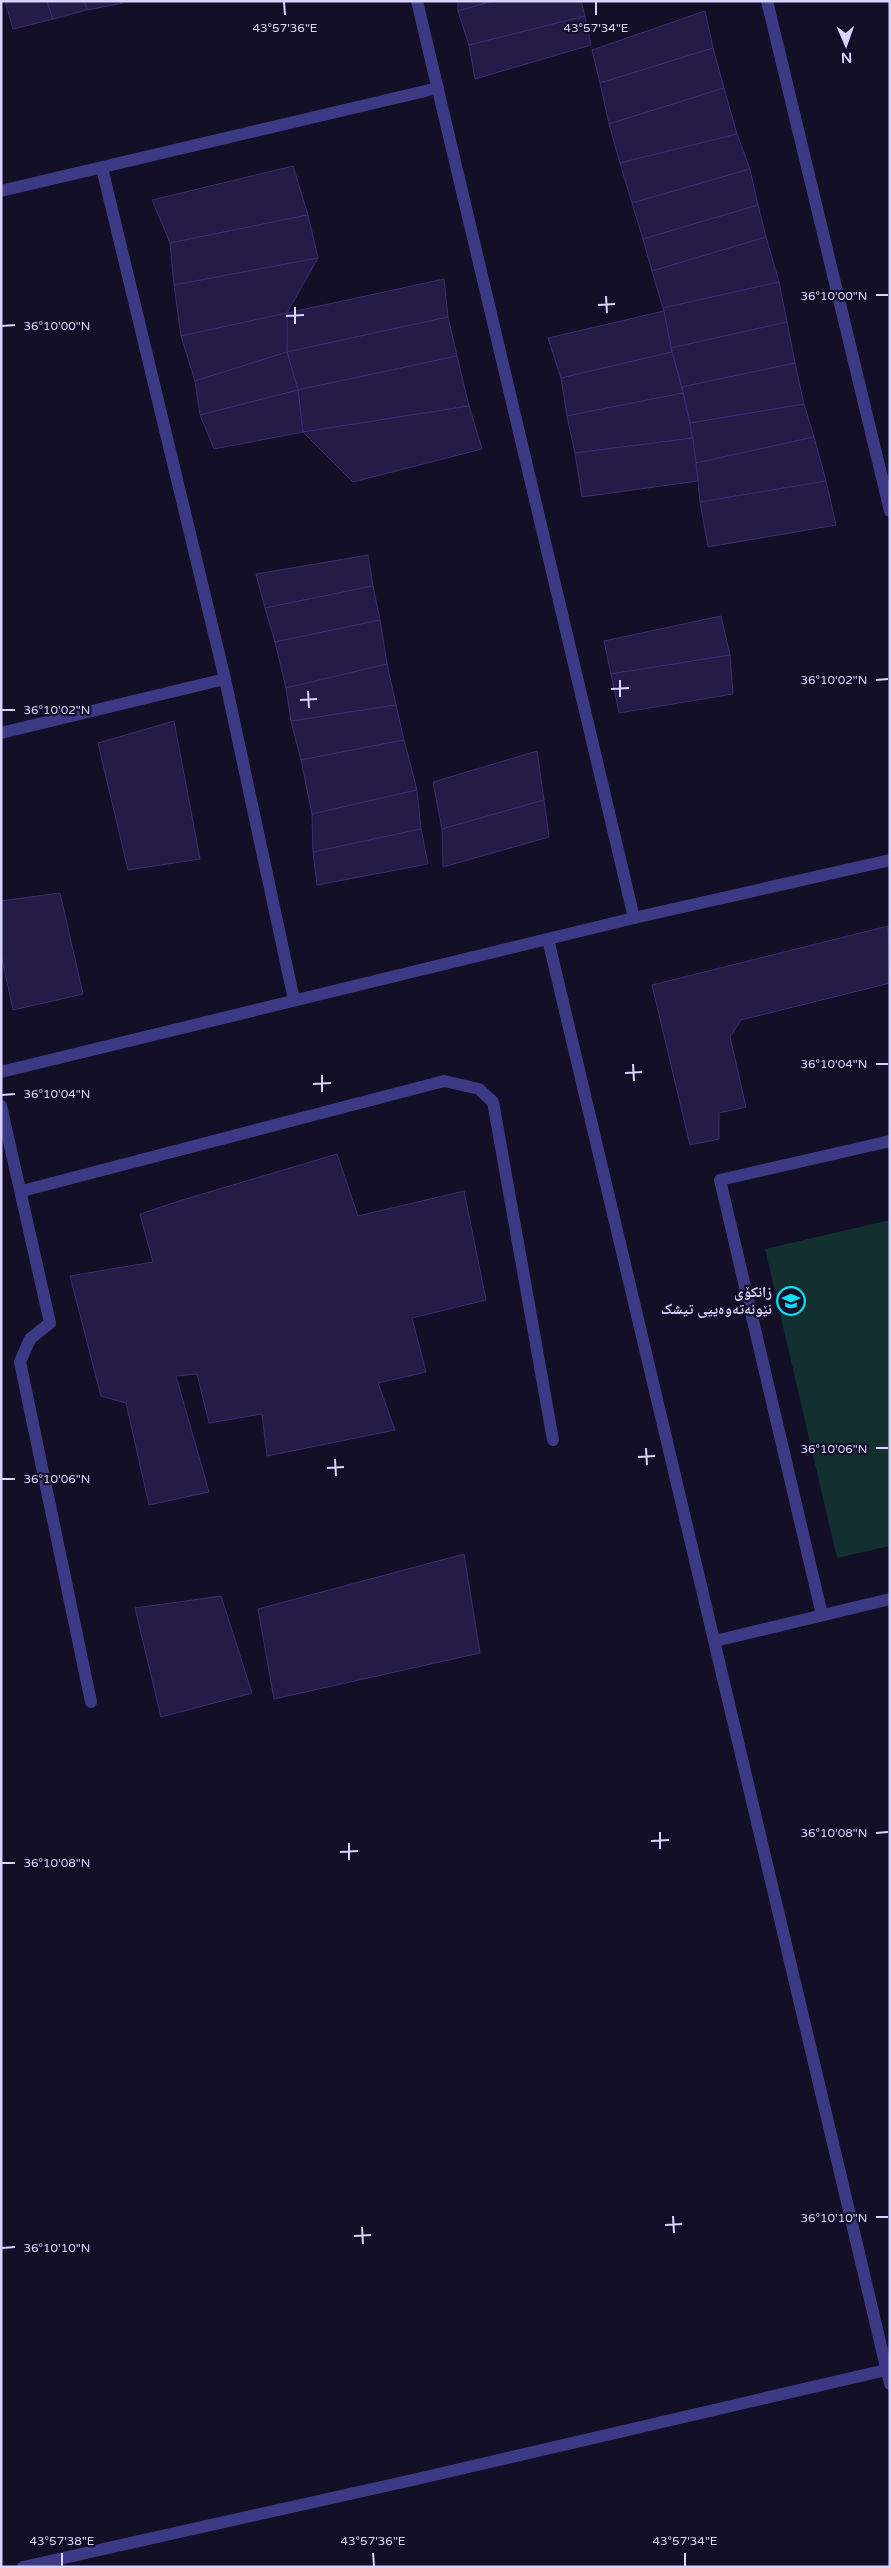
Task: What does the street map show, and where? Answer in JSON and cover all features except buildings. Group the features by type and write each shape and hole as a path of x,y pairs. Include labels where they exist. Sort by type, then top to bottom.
{"street":[{"path":"417,1 634,918"},
{"path":"767,1 890,511"},
{"path":"1,191 438,88"},
{"path":"102,168 225,679 294,1000"},
{"path":"1,733 225,679"},
{"path":"1,1072 634,918 890,860"},
{"path":"548,939 890,2384"},
{"path":"22,1191 444,1081 479,1089 493,1102 553,1440"},
{"path":"1,1106 22,1191 50,1323 30,1339 20,1362 91,1702"},
{"path":"822,1615 720,1180 890,1141"},
{"path":"715,1641 890,1599"},
{"path":"24,2567 426,2477 888,2370"}],"green space":[{"path":"890,1220 890,1546 837,1558 765,1249"}],"place":[{"name":"زانکۆی نێونەتەوەییی تیشک","path":"791,1301"}]}
